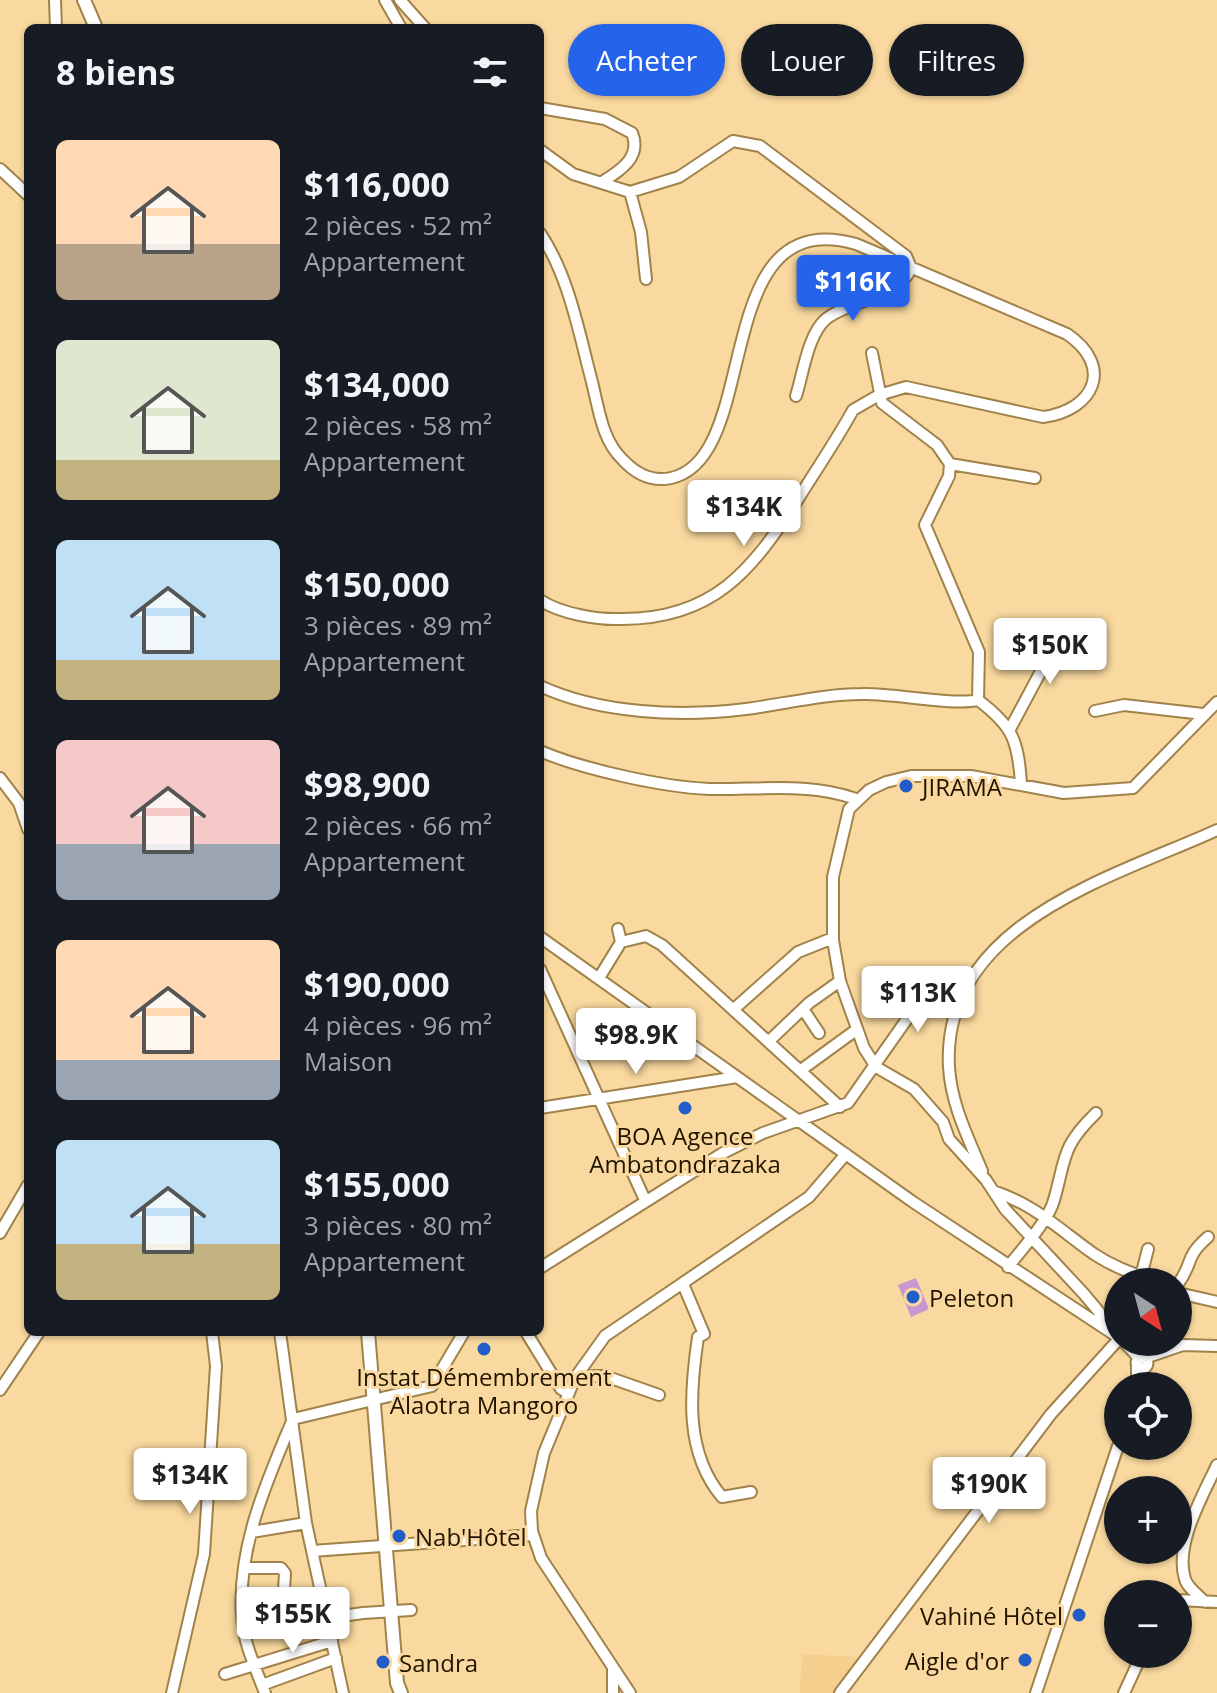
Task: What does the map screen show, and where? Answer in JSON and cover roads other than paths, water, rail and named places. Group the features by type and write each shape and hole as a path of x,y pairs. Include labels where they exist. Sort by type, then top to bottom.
{"main road":[{"path":"84,0 94,24"},
{"path":"368,1336 387,1546 389,1612 397,1683 401,1693"}],"street":[{"path":"55,0 56,24"},
{"path":"385,0 399,24"},
{"path":"400,0 421,24"},
{"path":"544,109 605,119 632,133 635,141 632,158 621,171 602,182"},
{"path":"544,153 573,174 630,192 679,177 733,141 760,146 906,256 911,268"},
{"path":"0,169 24,191"},
{"path":"630,192 641,232 646,279"},
{"path":"544,240 561,272 610,447 643,476 662,480 692,469 704,455 733,379 748,315 768,271 782,256 814,240 836,239 1067,334 1091,356 1095,369 1092,384 1078,406 1064,414 1043,417 933,396 906,387 879,395 853,410 764,551 720,593 702,603 651,619 608,620 544,601"},
{"path":"796,396 809,351 823,321 856,302 892,290 911,268"},
{"path":"872,353 879,395 894,414 937,445 950,464 949,476 925,525 979,652 978,700 1010,729 1019,756 1021,783"},
{"path":"950,464 1035,478"},
{"path":"1010,729 1048,658 1049,647 1042,635"},
{"path":"544,687 614,707 706,713 857,694 901,694 965,703 978,700"},
{"path":"1102,1324 1099,1312 949,1139 943,1122 914,1089 876,1067 856,1030 840,981 833,938 833,877 849,809 856,799 886,782 911,776 971,776 1064,793 1133,788 1217,702"},
{"path":"1095,711 1124,705 1203,714"},
{"path":"544,752 612,774 707,789 801,788 836,792 856,799"},
{"path":"0,778 19,803 24,817"},
{"path":"986,1180 955,1105 948,1066 958,1002 978,968 1032,917 1102,879 1217,830"},
{"path":"599,978 621,942 618,929"},
{"path":"621,942 646,936 734,1009 840,1107"},
{"path":"734,1009 798,952 833,938"},
{"path":"544,940 1008,1267 1102,1324"},
{"path":"544,978 645,1200"},
{"path":"769,1041 803,1009 840,981"},
{"path":"544,1265 645,1200 763,1133 848,1103 933,982"},
{"path":"803,1009 819,1033"},
{"path":"801,1070 856,1030"},
{"path":"544,1107 737,1077"},
{"path":"1008,1267 1055,1199 1062,1159 1074,1134 1096,1113"},
{"path":"630,1693 541,1558 533,1535 531,1511 535,1486 569,1393 576,1376 605,1336 809,1197 846,1154"},
{"path":"993,1191 1045,1214 1094,1254 1119,1268"},
{"path":"0,1233 24,1192"},
{"path":"1187,1268 1189,1253 1208,1237"},
{"path":"1143,1268 1148,1249"},
{"path":"683,1284 704,1334 698,1337 691,1384 691,1410 702,1463 722,1497 751,1492"},
{"path":"1192,1296 1217,1302"},
{"path":"0,1390 36,1336"},
{"path":"172,1693 204,1554 216,1366 212,1336"},
{"path":"281,1336 306,1523 343,1693"},
{"path":"293,1419 432,1386 462,1336"},
{"path":"528,1336 561,1389 569,1393"},
{"path":"1140,1368 1161,1351 1183,1345 1217,1346"},
{"path":"840,1693 941,1556 996,1492 1051,1414 1104,1354"},
{"path":"576,1376 605,1376 659,1395"},
{"path":"293,1419 261,1496 245,1568 241,1614 263,1689 336,1658"},
{"path":"1036,1693 1113,1460"},
{"path":"1205,1602 1185,1582 1182,1562 1185,1545 1217,1465"},
{"path":"252,1532 306,1523"},
{"path":"312,1551 533,1535"},
{"path":"245,1568 281,1568 285,1573 282,1625"},
{"path":"1192,1601 1217,1602"},
{"path":"244,1630 411,1610"},
{"path":"225,1674 332,1641"},
{"path":"612,1668 613,1693"},
{"path":"1124,1693 1136,1668"}],"place":[{"name":"JIRAMA","path":"906,786"},
{"name":"BOA Agence Ambatondrazaka","path":"685,1108"},
{"name":"Peleton","path":"913,1297"},
{"name":"Instat Démembrement Alaotra Mangoro","path":"484,1349"},
{"name":"Nab'Hôtel","path":"399,1536"},
{"name":"Vahiné Hôtel","path":"1079,1615"},
{"name":"Aigle d'or","path":"1025,1660"},
{"name":"Sandra","path":"383,1662"}]}
